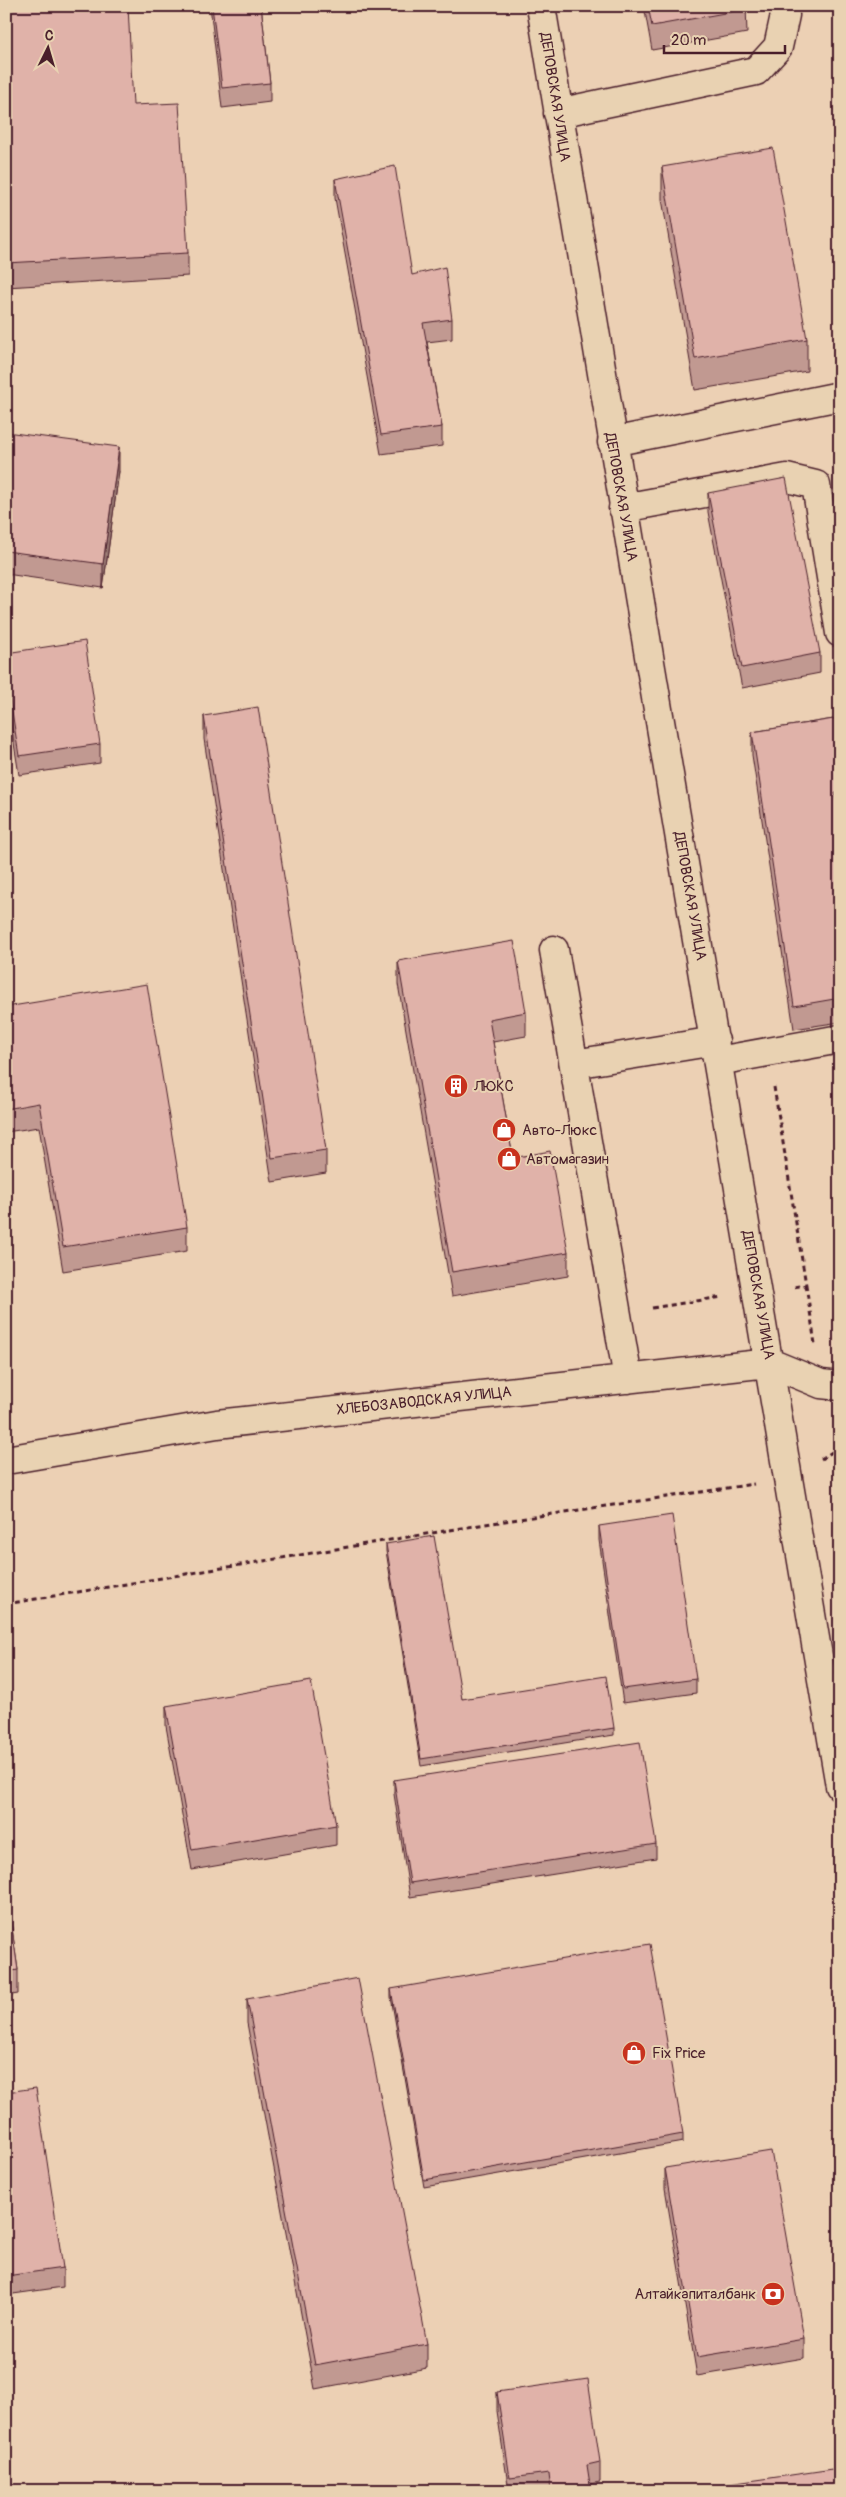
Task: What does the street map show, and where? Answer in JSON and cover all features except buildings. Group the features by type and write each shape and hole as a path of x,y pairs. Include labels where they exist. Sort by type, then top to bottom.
{"street":[{"name":"ДЕПОВСКАЯ УЛИЦА","path":"541,6 623,508 770,1364 840,1786"},
{"path":"558,113 756,71 778,48 784,15 783,6"},
{"path":"612,442 840,396"},
{"path":"623,508 787,478 816,485 840,633"},
{"path":"554,950 628,1379"},
{"path":"574,1064 840,1039"},
{"name":"ХЛЕБОЗАВОДСКАЯ УЛИЦА","path":"6,1460 217,1424 770,1364 830,1385"}],"path":[{"path":"806,1285 830,1385"},
{"path":"6,1604 473,1526 789,1479 840,1447"}],"place":[{"name":"ЛЮКС","path":"456,1086"},
{"name":"Авто-Люкс","path":"504,1130"},
{"name":"Автомагазин","path":"509,1159"},
{"name":"Fix Price","path":"634,2053"},
{"name":"Алтайкапиталбанк","path":"773,2294"}]}
